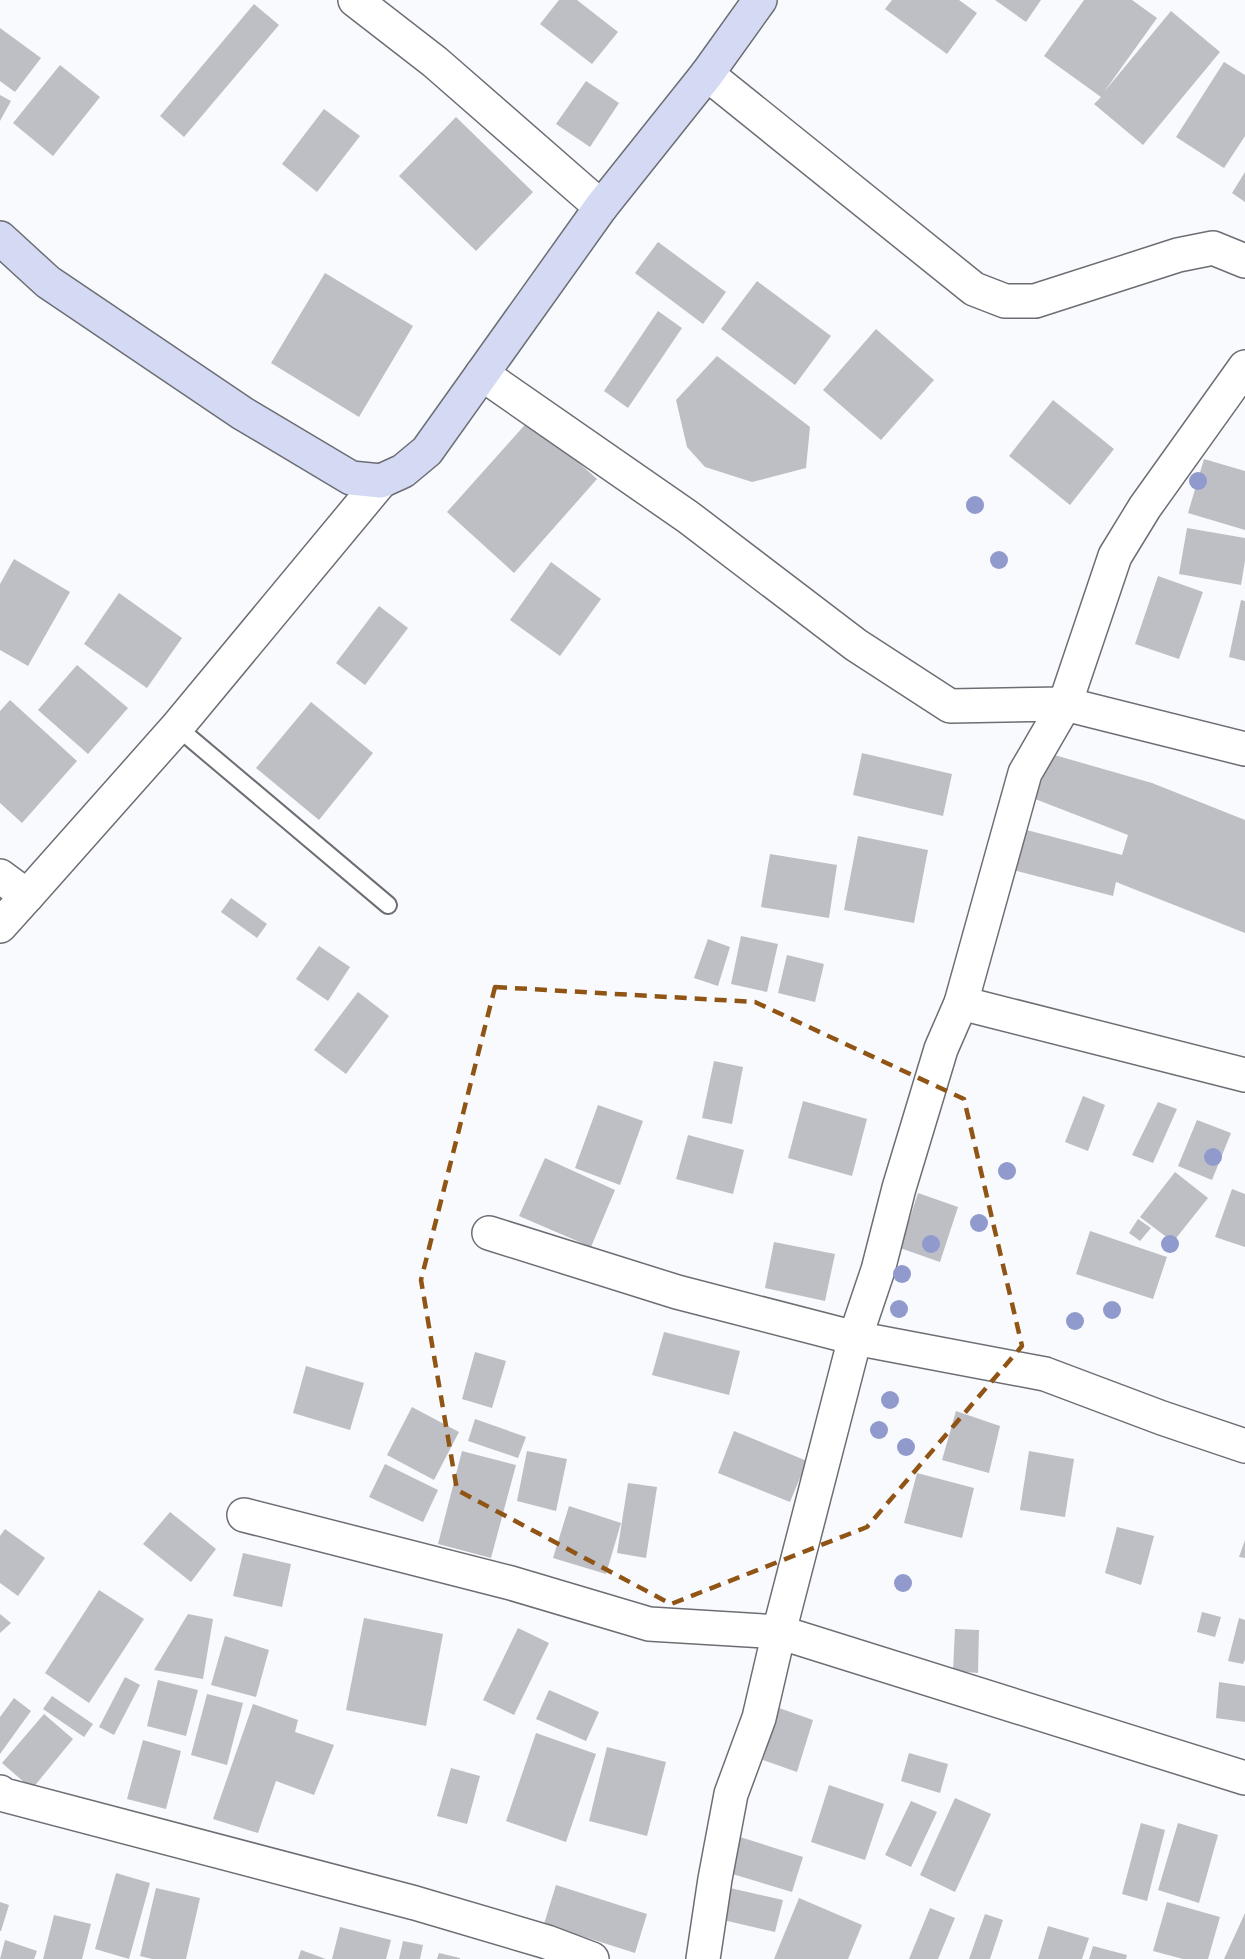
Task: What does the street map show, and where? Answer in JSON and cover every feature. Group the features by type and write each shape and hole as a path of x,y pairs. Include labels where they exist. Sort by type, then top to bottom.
{"main road":[{"path":"0,238 48,282 242,413 351,478 381,481 403,471 428,451 601,207 707,74 760,0"}],"street":[{"path":"355,0 435,62 601,207"},
{"path":"707,74 974,289 1005,301 1035,301 1178,255 1213,248 1245,261"},
{"path":"703,1959 715,1879 732,1794 759,1718 855,1338 878,1270 899,1188 941,1049 961,1003 1025,773 1065,704 1115,556 1145,507 1245,367"},
{"path":"482,374 688,517 856,645 950,706 1065,704 1245,749"},
{"path":"0,926 177,727 381,481"},
{"path":"0,876 27,896"},
{"path":"961,1003 1245,1075"},
{"path":"489,1233 677,1292 855,1338 1045,1374 1245,1446"},
{"path":"244,1515 511,1583 649,1623 779,1632 1245,1779"},
{"path":"0,1792 4,1795 415,1903 547,1942 592,1959"}],"lane":[{"path":"177,727 388,905"}],"highlighted area":[{"path":"495,987 755,1002 964,1099 1022,1346 867,1527 671,1604 457,1490 421,1280"}],"building":[{"path":"559,0 577,0 618,32 592,64 540,24"},
{"path":"892,0 959,0 977,13 947,54 885,9"},
{"path":"995,0 1041,0 1026,22"},
{"path":"1084,0 1132,0 1157,18 1104,92 1171,11 1220,52 1143,145 1094,104 1101,97 1044,56"},
{"path":"254,4 279,25 184,137 160,116"},
{"path":"0,28 41,58 15,92 0,81"},
{"path":"1224,62 1245,75 1245,136 1224,168 1176,137"},
{"path":"60,65 100,97 53,156 13,123"},
{"path":"586,81 619,103 590,147 556,124"},
{"path":"0,95 11,101 0,121"},
{"path":"324,109 360,136 317,192 282,164"},
{"path":"456,117 533,192 476,251 399,176"},
{"path":"1245,172 1245,202 1232,193"},
{"path":"658,242 726,292 703,324 635,273"},
{"path":"325,273 413,326 359,417 271,363"},
{"path":"757,281 831,336 795,385 721,329"},
{"path":"658,311 682,328 628,408 604,391"},
{"path":"876,329 934,380 881,440 823,390"},
{"path":"717,356 810,427 806,468 752,482 705,467 687,447 676,400"},
{"path":"1053,400 1114,449 1070,505 1009,456"},
{"path":"530,419 597,479 514,573 447,512"},
{"path":"1204,459 1245,471 1245,530 1188,513"},
{"path":"1187,528 1245,538 1245,561 1241,585 1179,574"},
{"path":"14,559 70,592 28,666 0,650 0,584"},
{"path":"551,562 601,599 560,656 510,620"},
{"path":"1158,576 1203,592 1179,659 1135,644"},
{"path":"119,593 182,638 147,688 84,644"},
{"path":"1241,600 1245,601 1245,661 1229,657"},
{"path":"379,606 408,628 365,685 336,663"},
{"path":"77,665 128,708 88,754 38,710"},
{"path":"10,700 77,761 22,823 0,803 0,711"},
{"path":"311,702 373,753 319,820 256,768"},
{"path":"862,753 952,774 943,816 853,795"},
{"path":"1051,754 1152,783 1245,820 1245,933 1116,882 1113,896 1009,869 1019,828 1122,855 1128,835 1035,799"},
{"path":"858,836 928,850 914,923 844,910"},
{"path":"770,854 837,865 829,918 761,907"},
{"path":"231,898 267,924 257,938 221,912"},
{"path":"741,936 778,944 767,992 731,984"},
{"path":"708,939 730,947 718,986 694,978"},
{"path":"319,946 350,967 328,1001 296,979"},
{"path":"787,955 824,964 815,1002 778,993"},
{"path":"358,992 389,1016 346,1074 314,1050"},
{"path":"714,1061 743,1067 732,1124 702,1118"},
{"path":"1083,1096 1105,1105 1088,1151 1065,1142"},
{"path":"803,1101 867,1119 852,1176 788,1158"},
{"path":"1158,1102 1177,1109 1153,1163 1132,1155"},
{"path":"598,1105 643,1121 620,1185 575,1168"},
{"path":"1197,1120 1231,1133 1212,1180 1178,1166"},
{"path":"688,1135 744,1150 733,1194 676,1179"},
{"path":"545,1158 615,1190 591,1247 519,1216"},
{"path":"1175,1172 1208,1198 1173,1242 1140,1217"},
{"path":"1232,1189 1245,1194 1245,1247 1215,1237"},
{"path":"918,1193 958,1207 940,1262 900,1248"},
{"path":"1138,1219 1151,1228 1140,1241 1129,1233"},
{"path":"1090,1231 1167,1257 1153,1299 1076,1274"},
{"path":"774,1242 835,1254 825,1301 765,1288"},
{"path":"664,1332 740,1351 729,1395 652,1375"},
{"path":"475,1352 506,1361 492,1408 462,1399"},
{"path":"306,1366 364,1383 350,1430 293,1413"},
{"path":"412,1407 459,1432 434,1480 387,1455"},
{"path":"956,1411 1000,1426 989,1473 942,1460"},
{"path":"475,1419 526,1437 518,1458 468,1441"},
{"path":"734,1431 807,1461 790,1502 718,1473"},
{"path":"462,1451 516,1465 491,1558 438,1544"},
{"path":"527,1451 567,1459 556,1511 517,1501"},
{"path":"1029,1451 1074,1459 1065,1517 1020,1510"},
{"path":"385,1464 438,1490 423,1522 369,1497"},
{"path":"917,1473 974,1488 962,1538 904,1523"},
{"path":"628,1483 657,1487 646,1558 617,1553"},
{"path":"569,1506 621,1523 606,1574 553,1558"},
{"path":"170,1512 216,1549 191,1582 143,1544"},
{"path":"1117,1527 1154,1536 1141,1585 1105,1573"},
{"path":"5,1529 45,1558 18,1596 0,1583 0,1536"},
{"path":"1245,1540 1245,1558 1239,1557"},
{"path":"243,1553 291,1564 282,1607 233,1596"},
{"path":"99,1590 144,1619 89,1703 45,1673"},
{"path":"1202,1612 1221,1617 1215,1637 1197,1632"},
{"path":"0,1614 11,1623 0,1633"},
{"path":"188,1614 213,1619 203,1679 154,1670"},
{"path":"364,1618 443,1634 426,1726 346,1710"},
{"path":"1239,1618 1245,1620 1245,1660 1243,1664 1228,1661"},
{"path":"518,1628 549,1643 514,1715 483,1700"},
{"path":"955,1629 979,1630 978,1673 953,1671"},
{"path":"225,1636 269,1650 256,1697 211,1685"},
{"path":"125,1677 140,1685 114,1735 99,1727"},
{"path":"158,1680 198,1690 186,1736 147,1726"},
{"path":"1219,1682 1245,1686 1245,1722 1216,1718"},
{"path":"549,1690 599,1712 586,1741 536,1719"},
{"path":"207,1694 243,1703 227,1765 191,1755"},
{"path":"52,1696 93,1724 84,1737 43,1709"},
{"path":"14,1698 31,1711 0,1754 0,1717"},
{"path":"253,1704 298,1720 295,1732 334,1745 314,1795 276,1781 258,1833 213,1819"},
{"path":"779,1708 813,1720 797,1772 763,1760"},
{"path":"44,1714 73,1739 32,1789 2,1763"},
{"path":"536,1733 596,1754 566,1842 506,1821"},
{"path":"143,1740 181,1751 166,1809 127,1799"},
{"path":"607,1747 666,1762 647,1836 589,1821"},
{"path":"909,1753 948,1764 940,1793 901,1781"},
{"path":"451,1768 480,1776 467,1824 437,1816"},
{"path":"829,1785 884,1804 865,1860 811,1842"},
{"path":"955,1798 991,1814 955,1892 920,1875"},
{"path":"911,1801 937,1812 911,1867 885,1855"},
{"path":"1141,1823 1165,1830 1147,1901 1122,1894"},
{"path":"1178,1823 1218,1835 1199,1903 1158,1890"},
{"path":"740,1837 803,1857 792,1892 729,1873"},
{"path":"116,1873 150,1883 129,1959 95,1949"},
{"path":"556,1885 647,1914 635,1953 544,1924"},
{"path":"156,1888 200,1898 186,1959 152,1959 140,1956"},
{"path":"730,1888 783,1900 775,1932 723,1920"},
{"path":"799,1898 862,1925 848,1959 774,1959"},
{"path":"0,1902 9,1905 1,1931 0,1931"},
{"path":"1167,1902 1220,1917 1208,1959 1183,1959 1153,1951"},
{"path":"930,1908 955,1918 938,1959 909,1959"},
{"path":"1245,1913 1245,1959 1224,1959"},
{"path":"985,1914 1003,1920 990,1959 969,1959"},
{"path":"54,1915 91,1924 82,1959 43,1959"},
{"path":"1048,1926 1089,1938 1082,1959 1038,1959"},
{"path":"340,1927 391,1940 386,1959 332,1959"},
{"path":"5,1940 37,1951 34,1959 0,1959"},
{"path":"403,1941 423,1945 420,1959 399,1959"},
{"path":"1093,1946 1127,1955 1126,1959 1089,1959"},
{"path":"301,1950 326,1959 298,1959"},
{"path":"439,1953 460,1958 460,1959 437,1959"}]}
